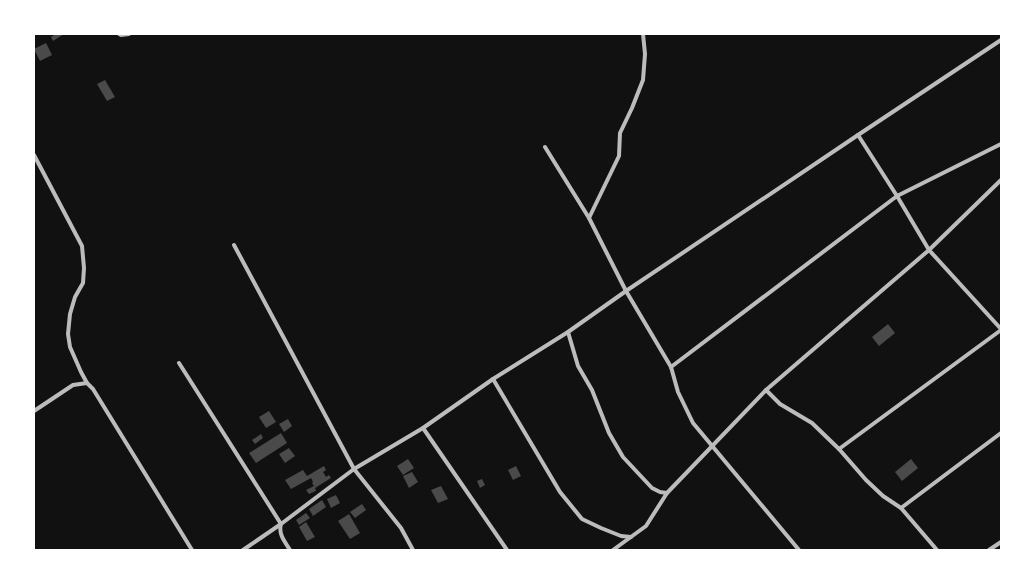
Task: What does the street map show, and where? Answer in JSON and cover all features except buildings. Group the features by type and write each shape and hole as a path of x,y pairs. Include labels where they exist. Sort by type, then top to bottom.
{"street":[{"path":"119,34 129,34"},
{"path":"589,218 619,156 620,133 643,80 645,54 642,35"},
{"path":"243,550 281,524 354,468 423,428 1001,40"},
{"path":"839,449 1001,330 929,250 858,135"},
{"path":"671,366 897,196 1001,144"},
{"path":"545,147 589,218 626,291 671,366 678,392 693,423 799,550"},
{"path":"34,155 82,246 84,268 83,283 75,297 72,309 68,334 70,347 86,383 93,389 192,550"},
{"path":"613,550 646,526 667,493 766,390 929,250 1001,180"},
{"path":"234,245 354,468 401,528 413,550"},
{"path":"568,332 578,366 592,390 609,433 623,457 652,488 660,492 667,493"},
{"path":"179,363 281,524"},
{"path":"494,380 560,492 582,519 621,536 631,537"},
{"path":"34,411 73,386 86,383"},
{"path":"766,390 780,404 812,423 839,449 866,480 883,496 901,508 937,550"},
{"path":"423,428 507,550"},
{"path":"901,508 1001,433"},
{"path":"281,524 279,530 281,536 290,550"},
{"path":"989,550 1001,542"}]}
